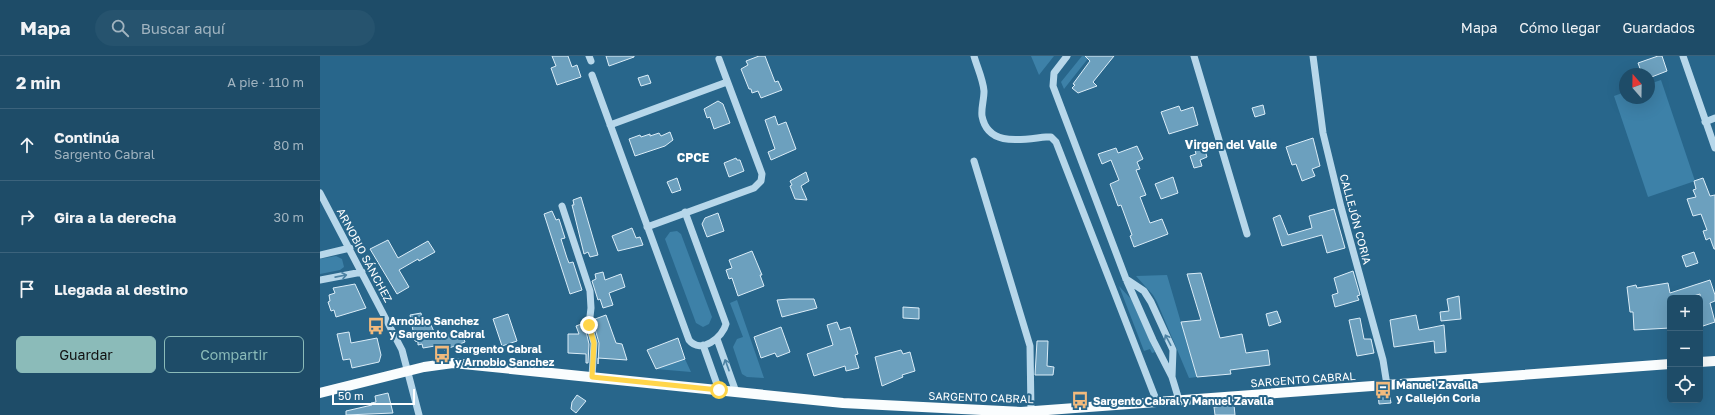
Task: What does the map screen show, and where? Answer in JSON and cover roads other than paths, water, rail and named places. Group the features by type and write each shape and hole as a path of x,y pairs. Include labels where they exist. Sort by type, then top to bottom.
{"main road":[{"path":"1703,362 1715,361"},
{"name":"SARGENTO CABRAL","path":"320,392 425,367 453,363 843,403 1031,411 1047,413 1179,400 1667,364"}],"street":[{"path":"974,56 984,90 982,114 988,129 993,134 1007,140 1052,137 1056,142 1157,402"},
{"path":"1068,56 1054,73 1053,86 1126,279 1172,377 1179,400"},
{"path":"1194,56 1247,234"},
{"name":"CALLEJÓN CORIA","path":"1313,56 1323,134 1341,207 1383,360 1387,385"},
{"path":"1683,56 1715,148"},
{"path":"647,227 754,188 761,181 762,174 719,59"},
{"path":"592,75 689,340 694,344 703,345 717,339 723,334 726,324 685,212"},
{"path":"610,125 727,82"},
{"path":"1705,122 1715,118"},
{"path":"974,161 1030,346 1031,411"},
{"name":"ARNOBIO SÁNCHEZ","path":"321,196 350,248 402,350 406,372 419,415"},
{"path":"562,206 590,291 591,308 589,325 594,343 592,377"},
{"path":"320,255 350,248"},
{"path":"320,280 362,272"},
{"path":"1126,279 1144,291 1151,302 1174,350 1172,377"},
{"path":"717,339 736,392"},
{"path":"703,345 719,390"}],"place":[{"name":"Arnobio Sanchez y Sargento Cabral","path":"376,326"},
{"name":"Sargento Cabral y Arnobio Sanchez","path":"442,354"},
{"name":"Manuel Zavalla y Callejón Coria","path":"1383,390"},
{"name":"Sargento Cabral y Manuel Zavalla","path":"1080,400"}],"district":[{"name":"Virgen del Valle","path":"1231,144"},
{"name":"CPCE","path":"693,157"}]}
